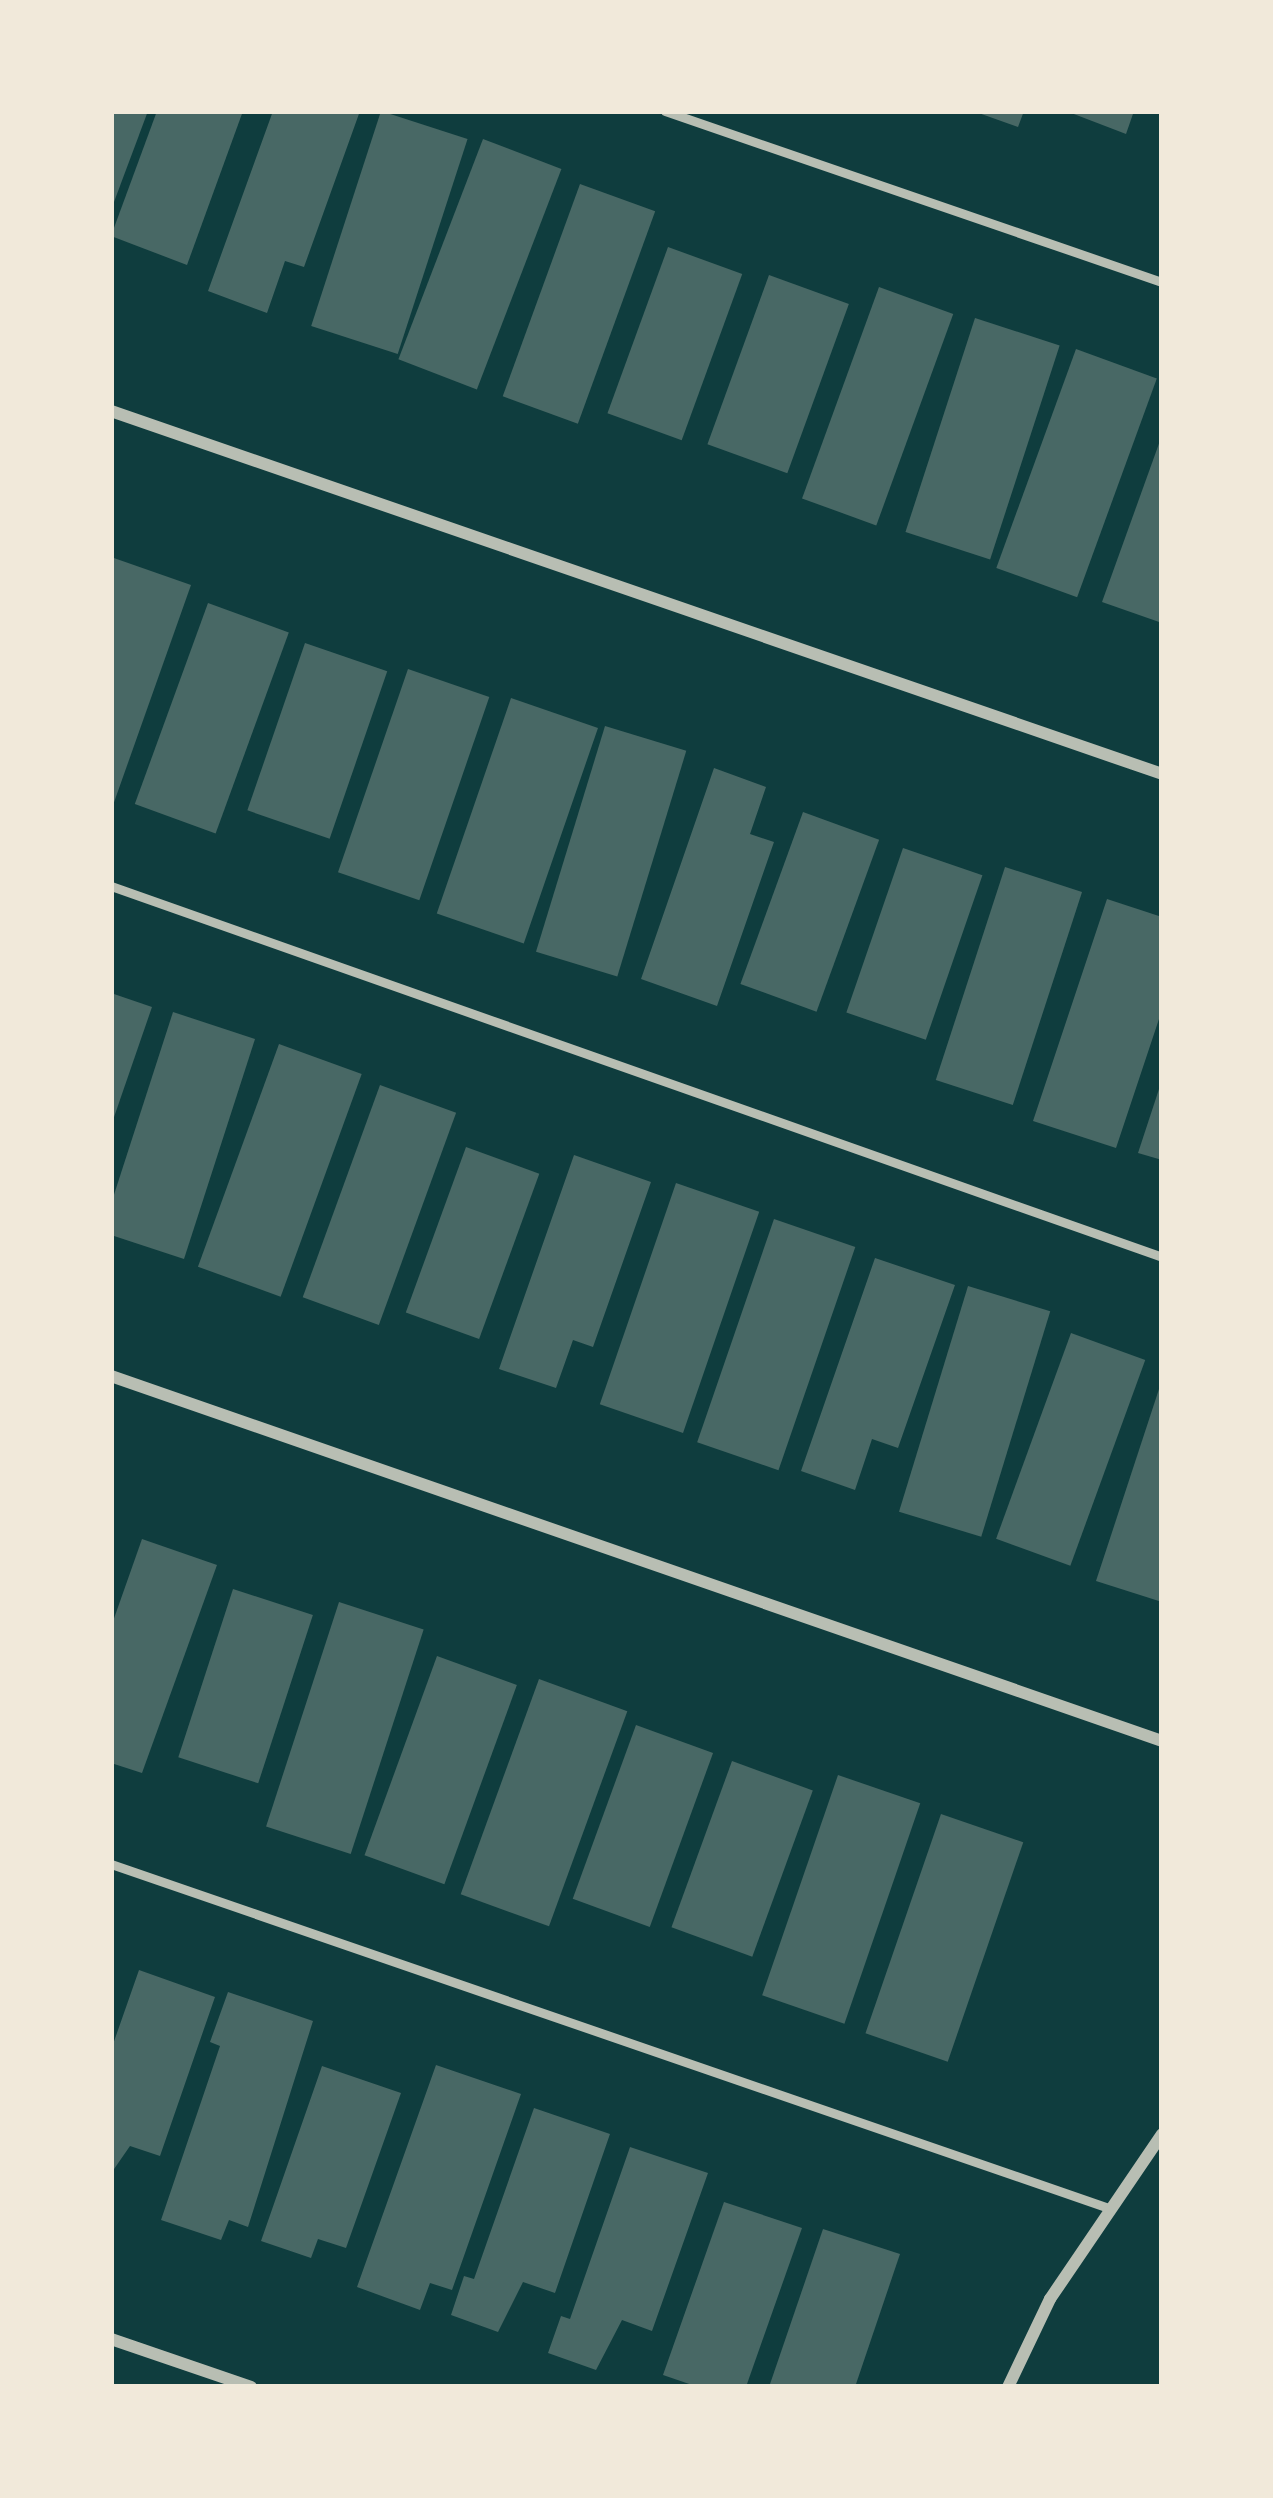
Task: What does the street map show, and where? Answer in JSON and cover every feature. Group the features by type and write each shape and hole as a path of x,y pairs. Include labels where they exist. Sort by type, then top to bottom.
{"street":[{"path":"111,410 1162,774"},
{"path":"111,1376 1162,1741"},
{"path":"1009,2387 1050,2299 1162,2134"},
{"path":"111,2339 251,2387"}],"lane":[{"path":"665,111 1162,282"},
{"path":"111,886 1162,1257"},
{"path":"111,1864 1109,2207"}],"building":[{"path":"111,111 148,111 111,210"},
{"path":"157,111 243,111 187,265 111,236"},
{"path":"273,111 360,111 304,267 285,261 267,313 208,291"},
{"path":"381,111 468,139 398,354 311,326"},
{"path":"973,111 1024,111 1018,127"},
{"path":"1066,111 1134,111 1126,134"},
{"path":"483,139 561,169 477,389 398,359"},
{"path":"580,184 655,211 578,424 503,396"},
{"path":"668,247 742,274 682,440 607,413"},
{"path":"769,275 849,304 787,473 707,444"},
{"path":"879,287 953,314 876,525 802,498"},
{"path":"975,318 1060,346 990,559 905,532"},
{"path":"1076,349 1157,378 1077,597 996,568"},
{"path":"1162,438 1162,623 1102,602"},
{"path":"111,557 191,585 112,808 111,808"},
{"path":"208,603 289,632 216,834 135,804"},
{"path":"305,643 387,671 330,839 247,810"},
{"path":"408,669 489,697 419,900 338,872"},
{"path":"511,698 598,728 524,944 437,914"},
{"path":"605,726 686,751 617,977 536,952"},
{"path":"714,768 766,787 750,834 774,842 717,1006 641,979"},
{"path":"803,812 879,840 817,1012 740,984"},
{"path":"903,848 982,875 926,1040 846,1013"},
{"path":"1005,867 1082,892 1013,1105 936,1080"},
{"path":"1107,899 1162,917 1162,1010 1116,1148 1033,1121"},
{"path":"111,993 152,1007 112,1123 111,1123"},
{"path":"173,1012 255,1039 184,1259 111,1235 111,1204"},
{"path":"279,1044 362,1074 281,1297 198,1267"},
{"path":"1162,1083 1162,1160 1138,1153"},
{"path":"380,1085 456,1113 379,1325 303,1297"},
{"path":"466,1147 539,1174 479,1339 406,1312"},
{"path":"574,1155 651,1182 593,1347 573,1340 556,1388 499,1369"},
{"path":"676,1183 759,1212 683,1433 600,1404"},
{"path":"774,1219 855,1247 778,1470 697,1442"},
{"path":"875,1258 955,1285 898,1448 872,1439 855,1490 801,1471"},
{"path":"968,1286 1050,1311 981,1537 899,1512"},
{"path":"1071,1333 1145,1360 1070,1566 996,1539"},
{"path":"1162,1383 1162,1602 1096,1581"},
{"path":"142,1539 217,1565 142,1773 111,1763 111,1627"},
{"path":"233,1589 313,1615 258,1783 178,1757"},
{"path":"339,1602 424,1630 351,1854 266,1826"},
{"path":"437,1656 517,1685 444,1884 364,1855"},
{"path":"539,1679 627,1711 549,1926 461,1894"},
{"path":"636,1725 713,1753 650,1927 573,1899"},
{"path":"732,1761 813,1790 752,1957 671,1927"},
{"path":"838,1775 920,1803 844,2024 762,1995"},
{"path":"941,1814 1023,1842 948,2062 865,2033"},
{"path":"139,1970 215,1997 160,2156 130,2146 112,2172 111,2050"},
{"path":"228,1992 313,2021 248,2227 229,2220 221,2240 161,2220 220,2046 210,2042"},
{"path":"436,2065 521,2094 452,2290 430,2283 420,2310 357,2287"},
{"path":"322,2066 401,2093 346,2248 318,2239 311,2258 261,2241"},
{"path":"534,2108 610,2134 555,2293 523,2282 498,2332 451,2315 464,2276 474,2279"},
{"path":"630,2147 708,2173 652,2331 622,2320 596,2370 548,2353 561,2316 570,2319"},
{"path":"724,2202 802,2228 747,2384 698,2387 663,2375"},
{"path":"823,2229 900,2254 855,2387 769,2387"}]}
